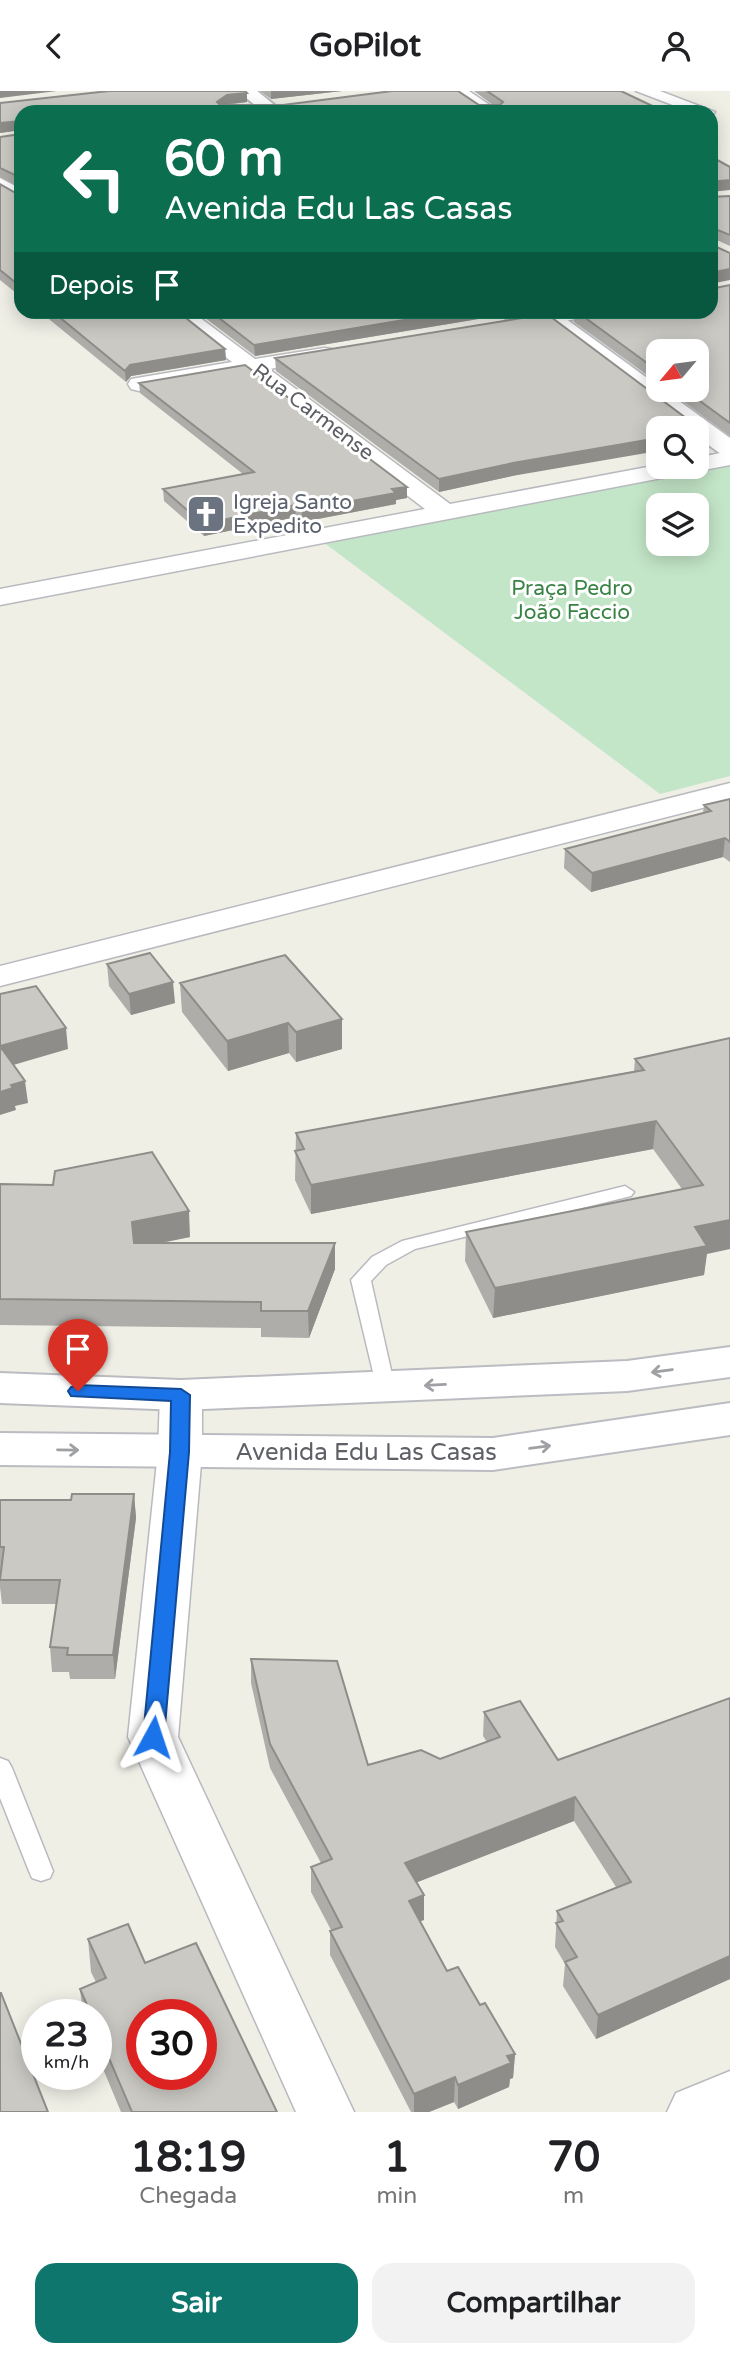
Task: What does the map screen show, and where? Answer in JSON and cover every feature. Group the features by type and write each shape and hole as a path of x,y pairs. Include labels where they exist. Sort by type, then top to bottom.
{"street":[{"path":"246,91 264,105"},
{"path":"457,91 480,105"},
{"path":"644,91 682,105"},
{"path":"291,105 295,104"},
{"name":"Rua Carmense","path":"188,319 447,514"},
{"path":"494,327 527,319"},
{"path":"550,319 730,449"},
{"path":"139,384 346,350"},
{"path":"709,463 730,459"},
{"path":"0,597 646,475"},
{"path":"0,976 730,792"},
{"path":"0,1388 181,1395 385,1388 627,1376 730,1362"},
{"path":"181,1395 180,1452 153,1737 325,2112"},
{"name":"Avenida Edu Las Casas","path":"0,1449 493,1454 730,1419"},
{"path":"696,2112 730,2097"}],"lane":[{"path":"385,1388 361,1280 379,1261 409,1245 625,1192"},
{"path":"0,1768 41,1871"}],"green space":[{"name":"Praça Pedro João Faccio","path":"730,465 730,776 660,794 323,542 656,479 709,479 709,469"}],"building":[{"path":"109,91 247,93 227,95 217,102 220,105 14,105 14,122 0,123 0,103"},
{"path":"392,91 458,91 479,105 283,105"},
{"path":"487,91 621,91 650,105 500,105 503,102"},
{"path":"14,135 14,175 0,168 0,137"},
{"path":"718,160 730,167 730,180 718,181"},
{"path":"0,184 14,192 14,281 0,270"},
{"path":"730,196 730,235 718,230 718,197"},
{"path":"718,248 730,253 730,269 718,271"},
{"path":"730,285 730,423 703,403 709,403 709,339 646,339 646,362 587,319 718,319 718,287"},
{"path":"62,319 187,319 225,349 130,365 125,371"},
{"path":"220,319 410,319 254,345"},
{"path":"516,319 554,319 646,388 646,403 666,403 683,416 646,416 646,440 439,479 275,358"},
{"path":"245,365 407,487 392,489 396,493 302,510 295,505 203,524 163,489 254,472 139,383"},
{"path":"730,799 730,842 725,838 592,873 565,849 711,811 704,805"},
{"path":"150,953 173,982 129,994 107,964"},
{"path":"285,955 342,1019 296,1032 288,1023 227,1041 180,983"},
{"path":"36,986 66,1028 0,1046 0,994"},
{"path":"730,1038 730,1220 695,1227 707,1246 495,1288 466,1232 703,1185 656,1121 311,1185 295,1151 304,1149 296,1133 644,1070 635,1059"},
{"path":"0,1046 25,1081 0,1092"},
{"path":"152,1152 189,1211 132,1222 134,1243 335,1243 308,1311 261,1311 261,1302 0,1299 0,1184 53,1185 55,1171"},
{"path":"72,1494 134,1494 113,1655 67,1655 68,1648 50,1647 60,1580 0,1580 4,1547 0,1547 0,1500 71,1500"},
{"path":"251,1659 337,1661 368,1765 421,1750 440,1759 500,1737 484,1712 520,1701 558,1760 730,1698 730,1956 598,2015 565,1962 577,1957 556,1923 563,1921 557,1911 631,1882 575,1797 405,1863 424,1895 409,1901 447,1971 458,1967 480,2005 485,2003 515,2054 507,2056 511,2063 458,2085 455,2077 414,2094 330,1931 342,1927 311,1867 332,1859 270,1744"},
{"path":"128,1924 145,1963 196,1943 277,2112 132,2112 112,2065 112,1999 84,1999 80,1989 106,1978 88,1939"},
{"path":"1,1993 21,2044 21,2090 39,2090 48,2112 0,2112"}],"place":[{"name":"Igreja Santo Expedito","path":"206,514"}],"route":[{"path":"78,1391 181,1395 180,1452 153,1737"}]}
